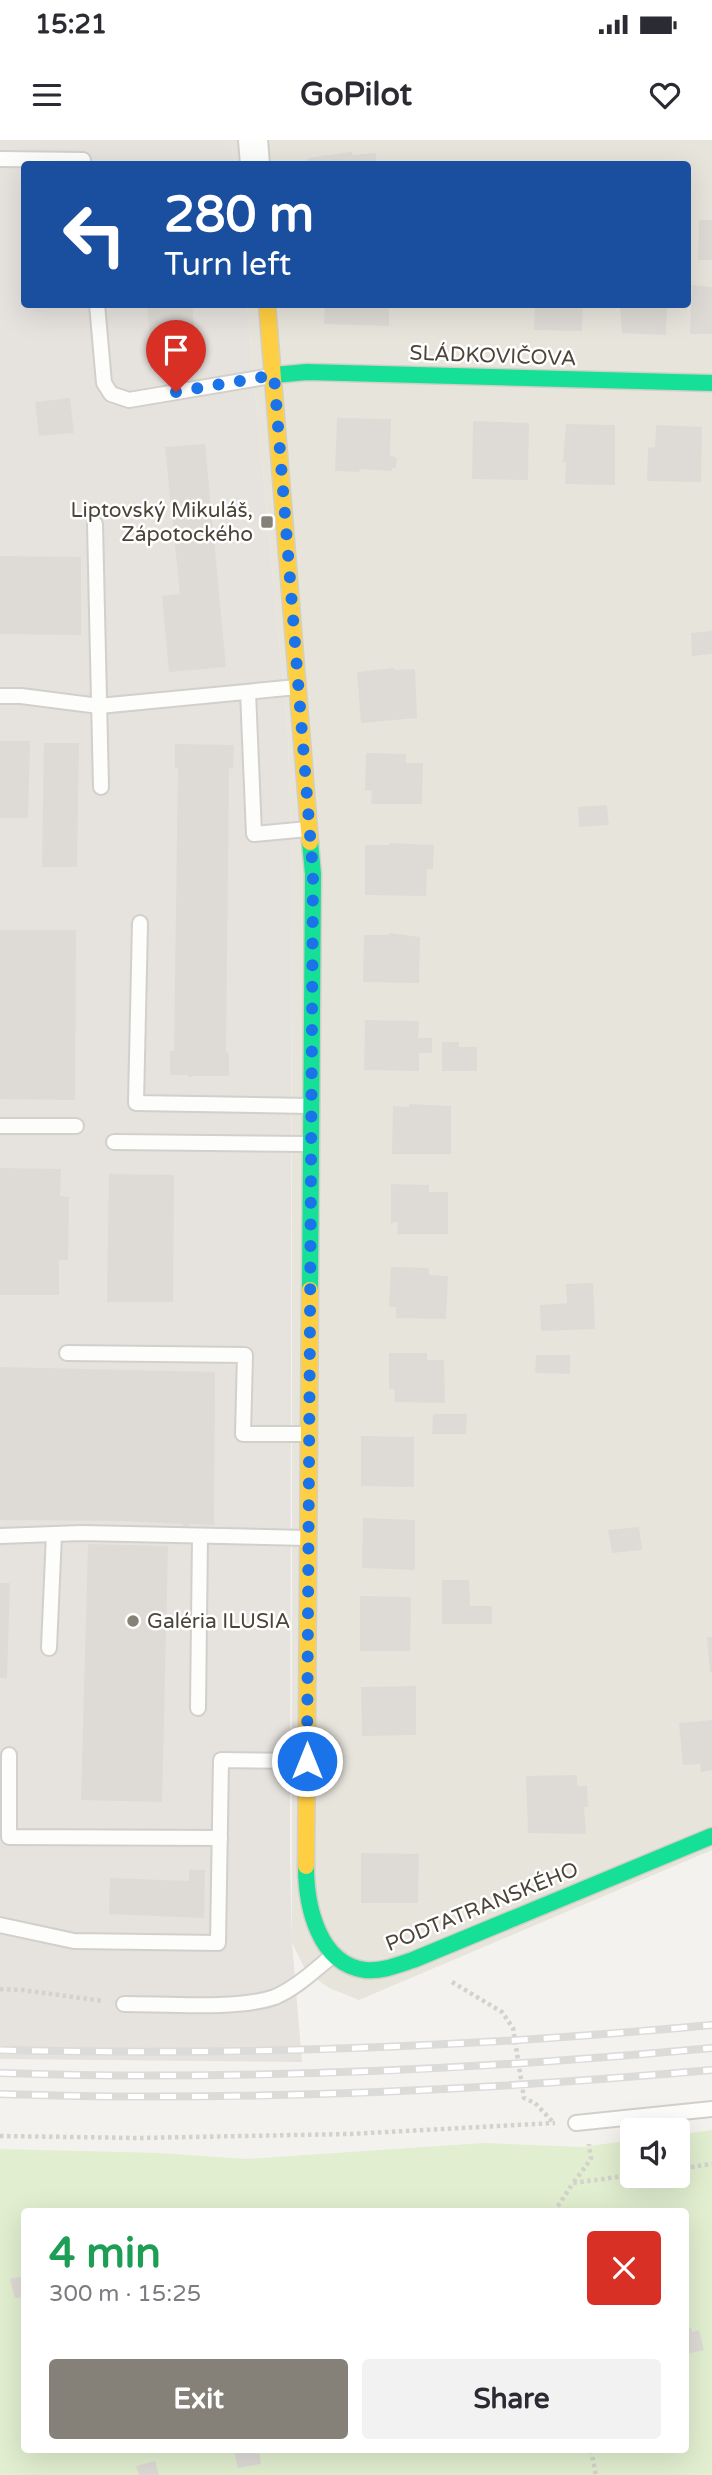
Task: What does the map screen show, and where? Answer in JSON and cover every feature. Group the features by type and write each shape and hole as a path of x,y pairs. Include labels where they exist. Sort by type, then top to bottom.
{"street":[{"path":"253,140 255,161"},
{"name":"PODTATRANSKÉHO","path":"267,308 313,873 306,1890 310,1912 318,1930 335,1954 355,1969 367,1971 396,1966 712,1836"},
{"name":"SLÁDKOVIČOVA","path":"274,375 307,372 712,383"}],"lane":[{"path":"0,159 83,161"},
{"path":"97,308 104,383 111,394 129,400 274,375"},
{"path":"96,524 101,787"},
{"path":"0,696 21,696 99,706 298,687"},
{"path":"248,692 254,834 309,829"},
{"path":"140,923 136,1103 311,1106"},
{"path":"0,1126 76,1126"},
{"path":"114,1142 311,1144"},
{"path":"67,1353 245,1355 243,1434 309,1434"},
{"path":"0,1536 54,1534 309,1538"},
{"path":"49,1648 54,1534"},
{"path":"198,1708 200,1536"},
{"path":"9,1755 9,1837 219,1838"},
{"path":"0,1925 74,1941 218,1943 221,1760 307,1761"},
{"path":"124,2004 250,2003 276,1996 304,1979 335,1954"},
{"path":"582,2122 712,2109"}],"path":[{"path":"420,1957 437,1974 502,2012 513,2028 524,2098 535,2103 553,2123"},
{"path":"0,1989 124,2004"},
{"path":"0,2136 138,2138 336,2134 582,2122 591,2159 557,2208"},
{"path":"690,2167 712,2164"},
{"path":"573,2183 620,2177"},
{"path":"592,2453 596,2475"}],"shaded area":[{"path":"0,140 231,140 234,161 21,161 21,308 247,308 288,734 292,875 290,1857 292,1943 302,2062 0,2059"},
{"path":"231,140 712,140 712,1850 359,2000 329,1988 306,1971 292,1943 292,875 288,734 247,308 691,308 691,161 234,161"}],"green space":[{"path":"712,2130 712,2475 0,2475 0,2149 160,2153 246,2159 484,2143 583,2147 620,2142 620,2188 690,2188 690,2133"}],"building":[{"path":"352,152 352,155 376,153 376,161 308,161 307,158"},
{"path":"699,220 712,220 712,260 698,260"},
{"path":"692,285 712,287 712,334 690,334"},
{"path":"147,308 192,308 198,365 153,369"},
{"path":"325,308 389,308 389,326 324,324"},
{"path":"535,308 583,308 582,331 534,330"},
{"path":"620,308 667,308 666,335 622,333"},
{"path":"70,398 74,433 39,436 35,402"},
{"path":"337,418 391,419 390,455 397,458 396,468 392,468 392,471 335,471"},
{"path":"473,421 529,423 528,480 472,479"},
{"path":"566,424 615,425 615,485 565,484 566,462 563,462"},
{"path":"656,425 702,427 701,482 647,481 648,448 655,447"},
{"path":"205,444 226,667 169,672 162,596 180,594 165,447"},
{"path":"0,556 81,557 81,635 0,634"},
{"path":"712,631 712,654 692,656 691,633"},
{"path":"415,669 417,718 361,723 357,672"},
{"path":"0,741 30,741 28,818 0,818"},
{"path":"44,743 79,743 77,867 42,867"},
{"path":"175,744 234,745 233,769 229,768 226,1052 229,1053 229,1076 189,1078 188,1075 170,1075 170,1051 174,1051 178,768 175,768"},
{"path":"366,753 406,754 406,763 423,763 422,804 371,804 372,791 365,790"},
{"path":"607,805 609,825 579,827 578,807"},
{"path":"389,843 434,845 433,869 427,869 426,896 365,895 365,845 390,845"},
{"path":"0,930 76,930 75,1100 0,1099"},
{"path":"389,933 420,937 419,983 363,982 364,935"},
{"path":"365,1020 419,1021 418,1038 432,1038 432,1053 419,1053 419,1071 364,1070"},
{"path":"442,1042 459,1042 459,1047 477,1047 477,1071 442,1071"},
{"path":"409,1104 451,1106 451,1154 392,1154 393,1106 409,1107"},
{"path":"0,1168 61,1169 60,1196 69,1197 68,1260 59,1260 59,1295 0,1295"},
{"path":"109,1174 174,1175 173,1302 107,1302"},
{"path":"391,1184 429,1185 429,1192 448,1192 448,1234 397,1234 398,1222 391,1223"},
{"path":"391,1267 429,1268 429,1275 448,1276 446,1319 396,1318 396,1307 389,1307"},
{"path":"593,1283 595,1329 541,1331 540,1305 567,1303 566,1284"},
{"path":"389,1353 427,1353 427,1360 444,1360 445,1403 395,1402 394,1389 389,1389"},
{"path":"536,1355 570,1355 570,1374 535,1373"},
{"path":"0,1367 215,1372 214,1525 190,1524 190,1527 183,1527 183,1524 120,1521 0,1520"},
{"path":"433,1414 467,1414 466,1434 432,1434"},
{"path":"361,1436 414,1437 414,1487 361,1486"},
{"path":"363,1518 415,1520 415,1570 362,1568"},
{"path":"639,1527 642,1550 612,1553 608,1530"},
{"path":"88,1544 168,1546 162,1802 81,1800"},
{"path":"442,1580 469,1580 470,1606 492,1606 492,1624 442,1624"},
{"path":"0,1583 10,1583 7,1678 0,1678"},
{"path":"360,1596 411,1597 410,1651 360,1651"},
{"path":"707,1637 712,1637 710,1673"},
{"path":"416,1686 416,1735 362,1736 361,1687"},
{"path":"712,1720 712,1770 701,1772 700,1764 683,1765 679,1723"},
{"path":"577,1775 577,1786 587,1786 588,1807 584,1807 586,1834 528,1833 526,1776"},
{"path":"361,1853 419,1854 418,1903 361,1903"},
{"path":"189,1870 205,1870 204,1918 109,1914 110,1878 189,1881"},
{"path":"21,2277 21,2297 15,2298 10,2279"},
{"path":"689,2328 692,2332 699,2330 704,2350 689,2353"},
{"path":"234,2453 259,2453 261,2464 238,2468"},
{"path":"155,2461 159,2475 139,2475 136,2466"}],"railway":[{"path":"0,2050 178,2052 356,2048 534,2039 712,2025"},
{"path":"0,2073 178,2076 356,2072 712,2048"},
{"path":"0,2094 178,2097 356,2093 534,2084 712,2070"}],"traffic: fast":[{"path":"274,375 307,372 712,383"},
{"path":"310,842 313,874 310,1290"},
{"path":"306,1866 312,1914 326,1945 336,1957 349,1965 365,1970 377,1970 413,1960 712,1836"}],"traffic: slow":[{"path":"267,308 310,842"},
{"path":"306,1866 310,1290"}],"place":[{"name":"Liptovský Mikuláš, Zápotockého","path":"267,522"},
{"name":"Galéria ILUSIA","path":"133,1621"}],"route":[{"path":"176,392 274,375 313,873 307,1761"}]}
